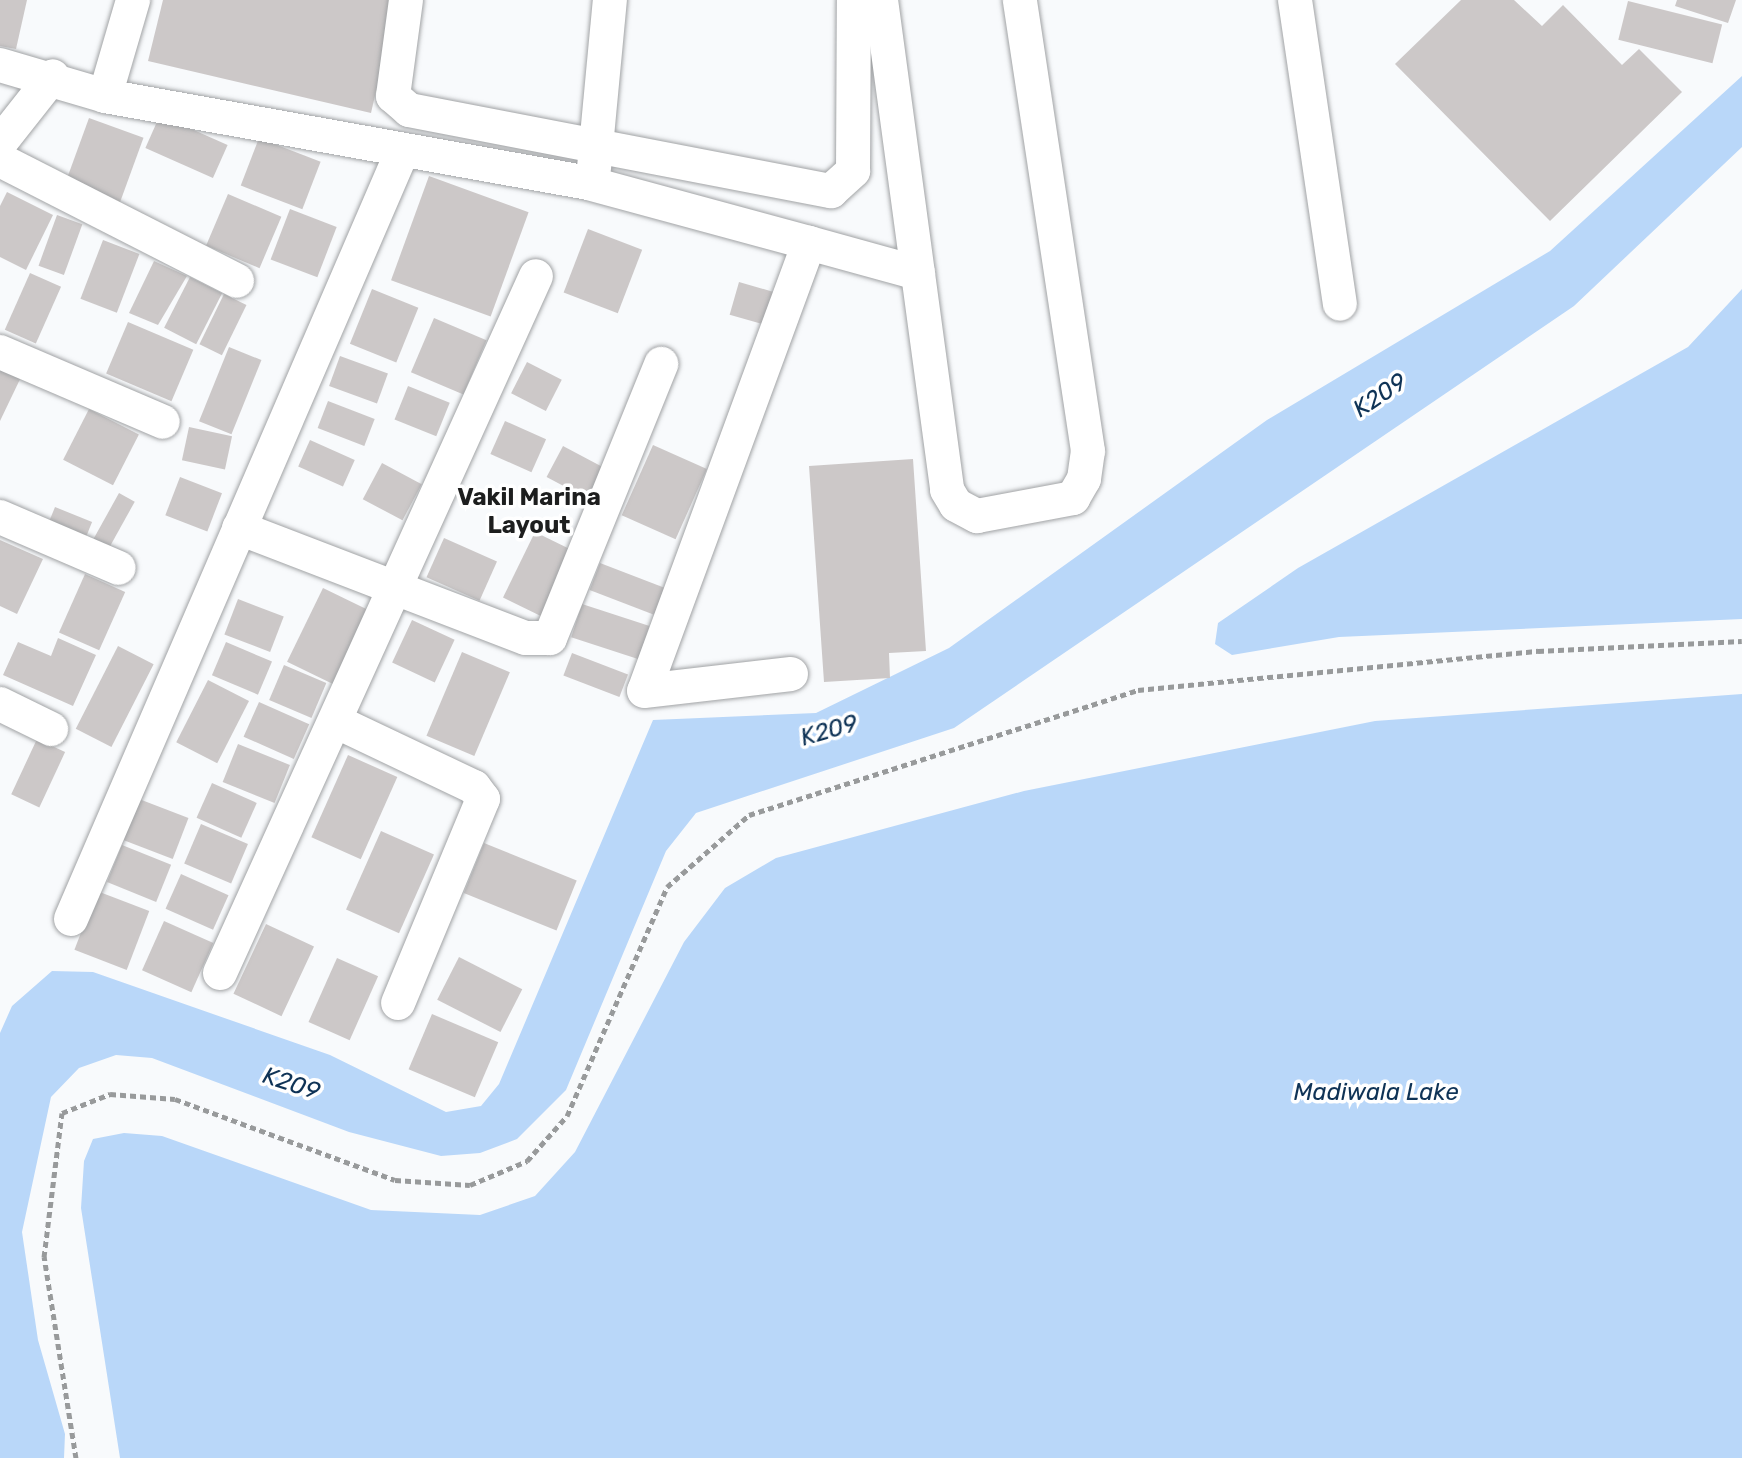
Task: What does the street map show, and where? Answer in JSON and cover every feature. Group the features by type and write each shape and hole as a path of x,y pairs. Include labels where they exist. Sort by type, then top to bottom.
{"street":[{"path":"105,96 133,0"},
{"path":"406,0 393,96 399,105 597,147 831,191 846,183 853,171 854,0"},
{"path":"592,184 610,0"},
{"path":"881,0 947,490 956,505 977,516 1073,498 1084,479 1088,451 1020,0"},
{"path":"1295,0 1340,304"},
{"path":"0,65 53,76 105,96 592,184 918,273"},
{"path":"0,143 53,76"},
{"path":"71,919 402,152"},
{"path":"0,160 237,281"},
{"path":"791,674 644,691 809,243"},
{"path":"220,973 536,276"},
{"path":"0,352 163,422"},
{"path":"239,528 526,638 550,638 661,364"},
{"path":"0,517 119,568"},
{"path":"0,704 51,729"},
{"path":"335,721 474,787 483,799 398,1003"}],"path":[{"path":"76,1458 44,1257 62,1113 110,1094 175,1099 395,1180 470,1185 527,1161 567,1116 667,887 749,815 1138,690 1538,651 1742,641"}],"water":[{"name":"K209","path":"1742,76 1742,147 1574,306 954,728 696,813 666,851 566,1090 517,1139 480,1153 441,1156 349,1132 152,1058 116,1055 79,1068 51,1097 22,1232 38,1340 65,1434 64,1458 0,1458 0,1033 12,1006 52,971 93,972 330,1055 446,1112 481,1106 499,1084 653,720 816,713 949,648 1267,420 1550,251"},
{"path":"1742,289 1742,619 1339,637 1232,655 1215,644 1218,623 1298,568 1688,347"},
{"name":"Madiwala Lake","path":"1742,694 1742,1458 120,1458 81,1208 84,1161 93,1139 124,1133 162,1136 371,1210 480,1215 535,1196 575,1152 684,942 725,888 776,858 1024,791 1375,721"}],"building":[{"path":"0,0 27,0 16,49 0,46"},
{"path":"163,0 397,0 371,113 148,61"},
{"path":"1461,0 1514,0 1542,26 1563,5 1622,65 1639,49 1682,92 1550,221 1395,64"},
{"path":"1677,0 1736,0 1728,23 1675,6"},
{"path":"1628,1 1722,24 1712,63 1618,40"},
{"path":"160,115 228,145 213,178 145,148"},
{"path":"89,118 144,138 116,212 62,192"},
{"path":"259,138 321,162 302,209 241,186"},
{"path":"429,176 529,212 491,317 391,280"},
{"path":"7,192 53,215 26,270 0,257 0,206"},
{"path":"228,194 281,217 260,268 206,246"},
{"path":"290,209 337,227 317,277 271,259"},
{"path":"57,215 82,224 64,275 39,266"},
{"path":"588,229 642,250 618,313 564,292"},
{"path":"103,240 139,254 117,313 80,299"},
{"path":"154,261 187,276 158,325 129,313"},
{"path":"30,273 61,287 36,343 5,330"},
{"path":"190,277 222,293 196,344 164,328"},
{"path":"739,282 774,292 764,325 730,315"},
{"path":"372,289 418,308 396,362 350,344"},
{"path":"224,294 246,305 222,355 199,344"},
{"path":"434,318 486,340 463,395 411,372"},
{"path":"128,322 193,350 171,401 106,374"},
{"path":"229,347 261,360 231,434 199,421"},
{"path":"340,356 388,373 377,404 329,386"},
{"path":"527,362 562,380 546,411 511,393"},
{"path":"0,363 23,373 0,421"},
{"path":"408,386 450,403 436,436 395,419"},
{"path":"328,401 375,419 364,446 318,428"},
{"path":"89,409 139,434 113,485 63,460"},
{"path":"505,421 546,439 531,472 490,454"},
{"path":"189,427 232,436 225,469 182,460"},
{"path":"310,440 355,460 343,486 298,466"},
{"path":"653,445 707,469 676,539 622,515"},
{"path":"563,446 604,468 588,499 547,477"},
{"path":"913,459 926,651 889,653 890,678 824,682 809,466"},
{"path":"382,463 422,484 402,520 363,499"},
{"path":"180,477 222,493 207,531 165,515"},
{"path":"119,493 135,502 106,553 90,545"},
{"path":"55,507 92,522 82,547 45,532"},
{"path":"535,532 576,552 544,618 503,598"},
{"path":"444,538 497,562 479,601 427,577"},
{"path":"0,540 43,559 17,614 0,606"},
{"path":"600,563 664,588 654,615 590,590"},
{"path":"85,574 125,592 99,650 59,632"},
{"path":"323,588 372,612 336,686 287,662"},
{"path":"238,599 284,617 270,652 224,634"},
{"path":"582,604 650,626 639,659 571,637"},
{"path":"412,620 455,640 435,682 392,663"},
{"path":"58,638 96,655 73,706 3,675 18,642 51,656"},
{"path":"226,642 272,662 258,695 212,675"},
{"path":"118,646 154,664 111,747 76,729"},
{"path":"462,652 510,672 474,756 426,736"},
{"path":"572,653 628,675 619,697 563,675"},
{"path":"284,665 326,683 311,718 269,700"},
{"path":"208,680 249,701 217,763 176,742"},
{"path":"259,702 309,724 294,759 244,737"},
{"path":"37,739 65,752 39,807 11,794"},
{"path":"238,744 290,765 275,803 223,782"},
{"path":"348,755 397,777 361,859 311,837"},
{"path":"212,783 257,803 241,838 197,818"},
{"path":"139,799 188,818 173,859 123,840"},
{"path":"201,824 248,844 231,884 184,864"},
{"path":"381,831 434,855 399,933 346,910"},
{"path":"484,843 577,880 556,931 464,893"},
{"path":"122,845 171,865 156,902 107,882"},
{"path":"181,874 229,895 213,930 166,909"},
{"path":"97,891 149,911 127,970 74,950"},
{"path":"164,921 213,943 191,992 142,970"},
{"path":"266,924 314,946 281,1016 233,994"},
{"path":"459,957 522,989 500,1032 437,1000"},
{"path":"337,958 378,976 350,1040 309,1022"},
{"path":"432,1014 498,1042 475,1097 409,1069"}],"district":[{"name":"Vakil Marina Layout","path":"529,512"}]}
